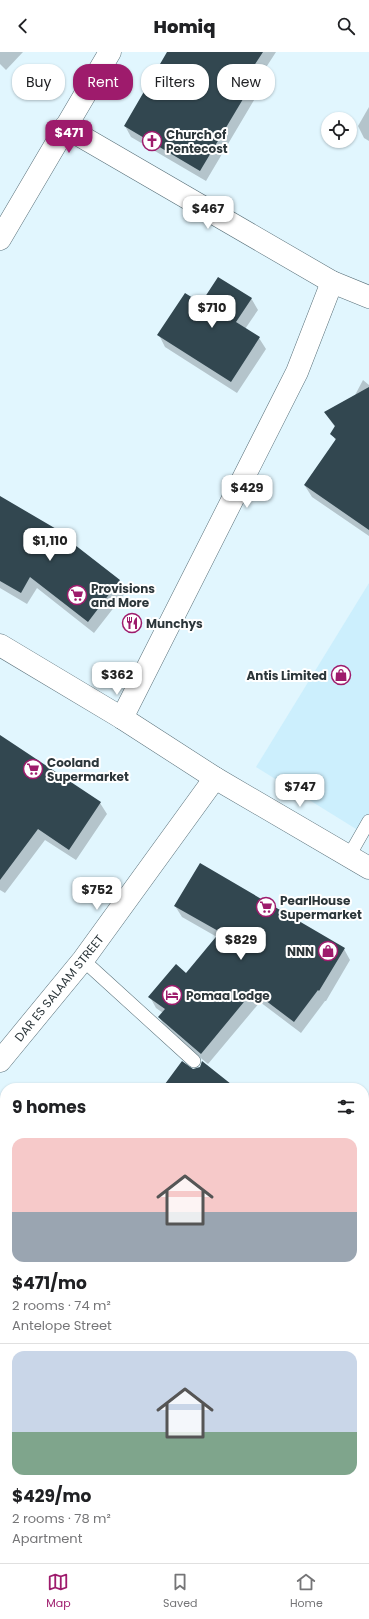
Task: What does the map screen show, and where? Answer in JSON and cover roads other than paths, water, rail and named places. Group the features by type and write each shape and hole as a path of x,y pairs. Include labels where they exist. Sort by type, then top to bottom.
{"street":[{"path":"0,239 110,52"},
{"path":"65,127 332,282 369,297"},
{"path":"122,718 297,372 332,282"},
{"path":"0,644 122,718 215,778 369,868"},
{"name":"DAR ES SALAAM STREET","path":"0,1061 83,960 215,778"}],"lane":[{"path":"349,856 369,821"},
{"path":"83,960 194,1061"}],"place":[{"name":"Church of Pentecost","path":"152,141"},
{"name":"Provisions and More","path":"77,595"},
{"name":"Munchys","path":"132,623"},
{"name":"Antis Limited","path":"341,675"},
{"name":"Cooland Supermarket","path":"33,769"},
{"name":"PearlHouse Supermarket","path":"266,907"},
{"name":"NNN","path":"328,951"},
{"name":"Pomaa Lodge","path":"172,995"}]}
